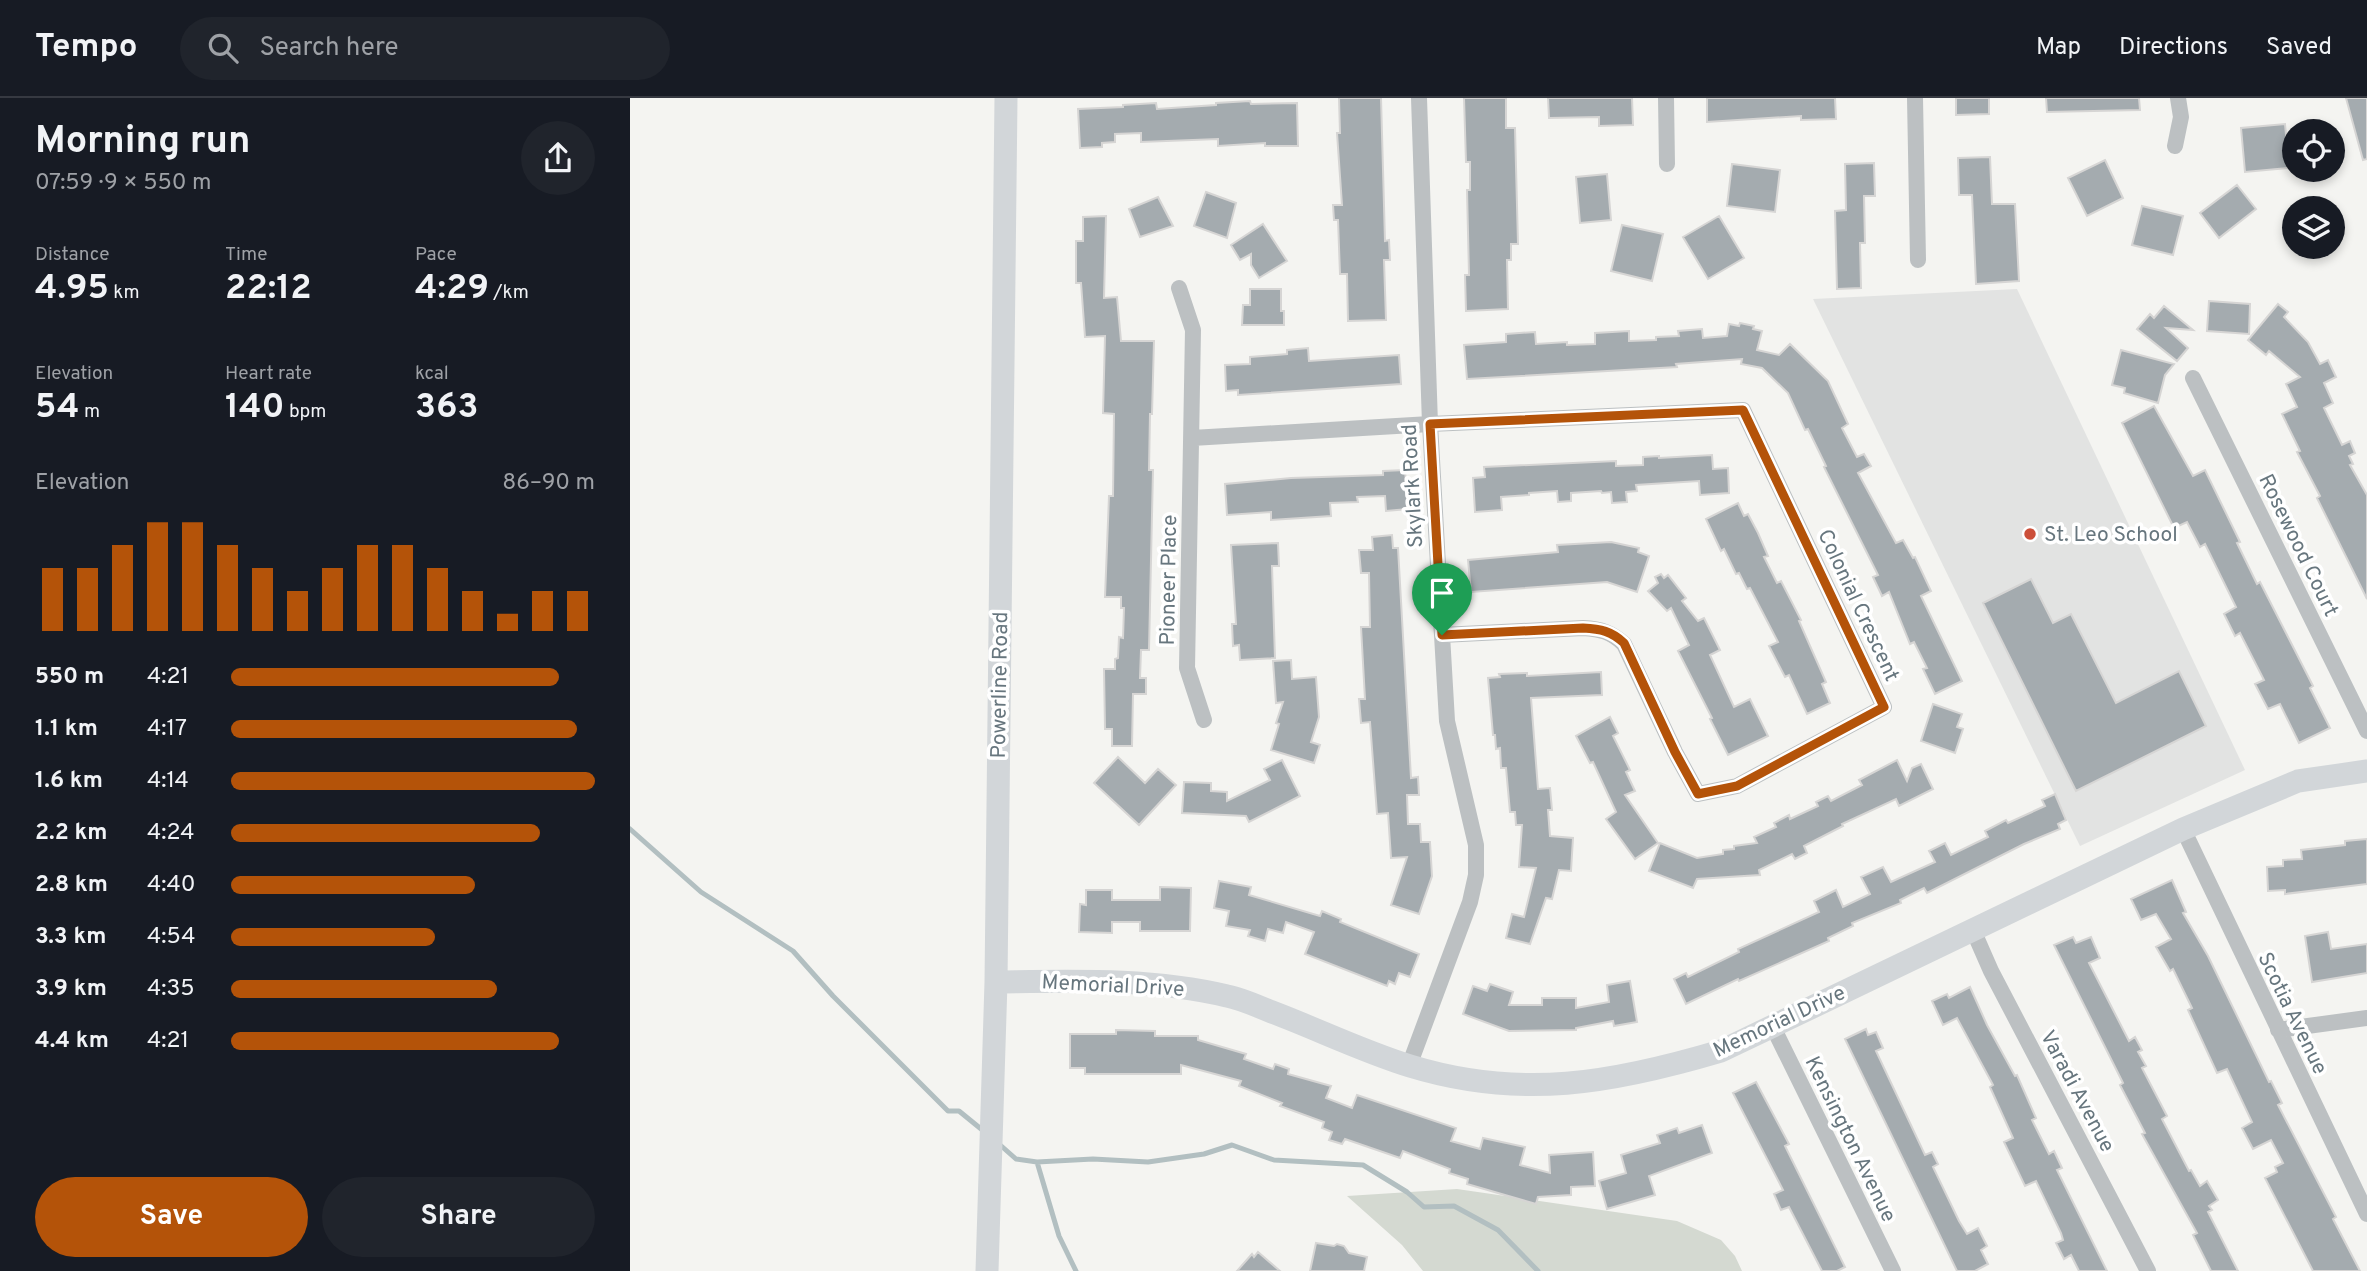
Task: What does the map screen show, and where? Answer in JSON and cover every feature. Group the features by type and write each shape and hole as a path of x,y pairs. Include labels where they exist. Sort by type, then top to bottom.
{"main road":[{"name":"Powerline Road","path":"988,1271 996,982 1006,98"},
{"name":"Memorial Drive","path":"996,982 1098,981 1168,984 1231,996 1409,1066 1498,1085 1555,1086 1658,1069 1721,1051 2183,829 2298,781 2367,771"}],"street":[{"name":"Skylark Road","path":"1409,1066 1470,902 1476,875 1476,845 1447,721 1430,424 1419,98"},
{"path":"1666,98 1667,164"},
{"path":"1914,98 1918,260"},
{"path":"2175,146 2181,117 2178,98"},
{"name":"Pioneer Place","path":"1179,288 1193,330 1187,668 1205,720"},
{"name":"Rosewood Court","path":"2193,378 2367,731"},
{"name":"Colonial Crescent","path":"1430,424 1743,410 1884,707 1737,786 1698,794 1675,752 1624,643 1614,634 1601,629 1583,628 1442,635"},
{"path":"1192,438 1430,424"},
{"name":"Scotia Avenue","path":"2183,829 2367,1214"},
{"name":"Varadi Avenue","path":"1973,930 1991,971 2148,1271"},
{"path":"2278,1030 2367,1018"},
{"name":"Kensington Avenue","path":"1772,1025 1893,1271"}],"shaded area":[{"name":"St. Leo School","path":"2017,289 2245,770 2080,846 1813,299"},
{"path":"1457,1189 1677,1221 1721,1240 1735,1256 1742,1271 1423,1271 1402,1245 1347,1196"}],"building":[{"path":"1339,98 1381,98 1385,241 1389,240 1390,260 1384,260 1386,320 1348,321 1347,274 1340,274 1338,220 1334,220 1333,205 1342,205 1337,133 1340,133"},
{"path":"1464,98 1506,98 1506,128 1515,128 1518,244 1511,244 1511,260 1507,260 1508,309 1466,311 1465,275 1469,275 1467,190 1470,190 1470,162 1466,162"},
{"path":"1548,98 1632,98 1633,125 1599,126 1599,117 1549,118"},
{"path":"1707,98 1835,98 1836,119 1801,120 1801,116 1707,122"},
{"path":"1956,98 1989,98 1989,114 1956,115"},
{"path":"2046,98 2139,98 2140,110 2047,112"},
{"path":"2346,98 2367,98 2367,159 2363,160"},
{"path":"1250,101 1251,104 1297,103 1298,146 1265,146 1265,143 1218,146 1218,139 1141,142 1141,133 1115,134 1115,142 1102,143 1102,147 1080,148 1078,109 1156,103 1157,109"},
{"path":"2282,124 2282,169 2245,172 2241,128"},
{"path":"1990,157 1992,204 2015,204 2019,281 1976,284 1972,195 1959,195 1958,158"},
{"path":"2105,160 2123,198 2087,216 2068,178"},
{"path":"1874,163 1875,196 1864,196 1865,243 1860,243 1861,288 1837,289 1835,211 1846,210 1845,164"},
{"path":"1732,164 1780,170 1775,212 1727,206"},
{"path":"1607,174 1611,220 1580,223 1576,177"},
{"path":"2237,185 2256,209 2219,238 2200,213"},
{"path":"1206,192 1236,203 1227,238 1194,226"},
{"path":"1158,197 1173,226 1140,237 1129,209"},
{"path":"2142,206 2183,216 2173,255 2132,245"},
{"path":"1106,216 1104,298 1117,297 1121,341 1154,341 1149,470 1153,470 1149,650 1141,650 1140,678 1146,678 1146,694 1133,694 1132,746 1112,746 1112,729 1105,729 1104,669 1115,669 1119,637 1123,638 1124,608 1121,608 1121,597 1105,597 1109,496 1113,496 1114,414 1103,413 1105,336 1085,337 1081,283 1076,283 1076,241 1083,241 1083,217"},
{"path":"1719,216 1744,258 1708,279 1683,237"},
{"path":"1263,224 1287,261 1259,278 1251,265 1251,254 1240,260 1231,245"},
{"path":"1622,225 1663,234 1652,281 1611,271"},
{"path":"1250,289 1281,289 1284,325 1242,325 1243,305 1250,305"},
{"path":"2209,301 2250,304 2249,334 2207,331"},
{"path":"2278,304 2288,312 2284,317 2308,342 2320,364 2328,360 2336,377 2324,383 2333,403 2324,408 2342,445 2350,441 2355,453 2349,456 2353,464 2350,465 2367,495 2367,599 2317,498 2320,496 2297,452 2300,451 2282,414 2297,407 2286,384 2300,377 2269,351 2266,355 2248,340"},
{"path":"2164,306 2193,330 2166,328 2188,348 2177,361 2137,329 2150,314 2154,318"},
{"path":"1740,323 1762,331 1757,350 1779,355 1790,344 1828,381 1848,424 1842,428 1857,457 1864,454 1871,466 1858,473 1896,543 1903,540 1913,558 1915,557 1931,591 1921,596 1962,681 1935,694 1923,669 1927,668 1914,642 1910,644 1889,592 1882,596 1873,577 1878,575 1808,429 1805,430 1788,393 1762,368 1741,364 1742,359 1676,364 1677,367 1467,379 1464,345 1506,342 1506,334 1535,332 1536,344 1595,344 1595,333 1629,331 1629,341 1656,340 1656,337 1679,336 1678,331 1702,329 1703,338 1727,336 1729,324 1739,326"},
{"path":"1308,348 1309,361 1399,355 1401,384 1238,395 1238,390 1226,391 1225,365 1250,364 1250,357 1287,354 1287,350"},
{"path":"2121,350 2174,364 2165,375 2158,403 2124,393 2125,388 2112,385"},
{"path":"2154,406 2193,476 2205,470 2240,542 2237,543 2313,686 2310,688 2330,728 2299,743 2280,704 2268,709 2255,684 2264,680 2240,633 2235,636 2224,614 2236,607 2205,544 2200,547 2187,522 2174,528 2122,423"},
{"path":"1712,455 1713,469 1728,468 1729,493 1700,495 1699,481 1636,485 1637,491 1626,492 1627,502 1612,503 1611,492 1601,491 1571,493 1571,501 1558,502 1557,491 1529,493 1501,497 1502,510 1475,512 1473,478 1485,477 1484,467 1616,461 1616,466 1643,465 1643,457"},
{"path":"1405,470 1408,509 1386,511 1385,496 1357,497 1358,502 1330,503 1331,516 1271,520 1271,512 1227,515 1225,484 1291,478 1383,475 1383,471"},
{"path":"1738,503 1744,516 1748,514 1758,533 1768,556 1764,557 1777,583 1781,581 1801,620 1799,621 1826,682 1822,684 1830,703 1807,714 1789,675 1785,677 1769,646 1778,642 1750,588 1747,589 1739,573 1736,574 1724,549 1721,551 1706,519"},
{"path":"1392,535 1393,548 1398,548 1411,778 1418,777 1419,795 1407,795 1408,824 1420,824 1421,842 1430,842 1432,876 1419,914 1391,905 1407,857 1391,858 1388,813 1377,814 1370,722 1361,723 1359,699 1365,699 1361,627 1370,627 1369,573 1361,573 1359,550 1373,550 1372,537"},
{"path":"1611,542 1639,548 1638,552 1649,556 1637,592 1607,582 1471,592 1468,560 1558,552 1557,545"},
{"path":"1278,543 1279,566 1272,566 1275,658 1240,660 1239,645 1233,646 1232,624 1236,624 1231,545"},
{"path":"1661,574 1664,578 1668,575 1686,598 1682,601 1698,621 1704,618 1720,650 1710,655 1734,707 1750,699 1768,736 1728,755 1678,651 1689,645 1671,608 1667,611 1648,591 1658,583 1655,577"},
{"path":"2031,579 2053,623 2071,614 2116,703 2179,671 2206,726 2076,791 1983,603"},
{"path":"1291,660 1292,679 1316,677 1319,717 1311,742 1320,745 1314,763 1271,750 1283,702 1276,703 1273,661"},
{"path":"1601,672 1602,695 1531,698 1538,789 1550,788 1550,836 1573,838 1571,871 1559,870 1552,899 1546,898 1530,944 1506,938 1512,914 1524,917 1536,868 1519,867 1522,825 1516,825 1515,812 1510,812 1506,768 1501,768 1500,748 1496,749 1493,735 1488,678 1500,677 1499,674 1527,673 1527,676"},
{"path":"1933,704 1962,714 1957,727 1963,729 1955,753 1921,741"},
{"path":"1610,717 1618,733 1613,736 1630,770 1626,772 1635,791 1625,795 1658,843 1635,859 1606,819 1616,812 1593,762 1590,763 1576,736"},
{"path":"1118,757 1145,783 1158,769 1176,785 1139,825 1094,783"},
{"path":"1282,760 1300,796 1249,822 1246,816 1182,813 1184,782 1211,783 1211,791 1227,792 1227,801 1270,780 1264,769"},
{"path":"1897,760 1907,781 1912,768 1921,764 1933,789 1899,806 1896,799 1842,824 1843,826 1804,846 1807,853 1795,859 1792,854 1759,870 1760,875 1697,879 1693,888 1649,871 1660,843 1697,858 1723,854 1723,850 1734,849 1734,846 1757,843 1754,837 1776,827 1774,823 1818,806 1816,802 1828,796 1831,801 1862,785 1859,780"},
{"path":"2055,794 2066,820 2058,824 2060,829 1927,893 1924,888 1900,900 1901,903 1852,923 1853,926 1828,938 1829,941 1686,1004 1674,979 1686,973 1688,977 1739,952 1738,949 1819,912 1814,901 1836,890 1843,907 1870,894 1861,877 1883,867 1891,882 1935,862 1929,851 1945,843 1951,855 1988,837 1985,831 2006,820 2008,823 2045,806 2042,800"},
{"path":"2367,839 2367,884 2285,894 2285,890 2268,891 2267,867 2283,866 2283,860 2302,859 2301,850 2345,845 2345,841"},
{"path":"2172,880 2186,912 2183,913 2208,956 2269,1082 2271,1081 2282,1103 2278,1105 2336,1217 2333,1219 2360,1271 2313,1271 2265,1178 2277,1172 2275,1167 2283,1163 2271,1140 2253,1149 2242,1128 2252,1122 2227,1069 2217,1073 2188,1010 2192,1008 2173,969 2170,971 2156,947 2171,939 2156,914 2141,920 2131,899"},
{"path":"1219,881 1251,887 1249,895 1320,916 1322,911 1341,919 1340,922 1419,954 1410,977 1399,973 1395,984 1389,981 1387,986 1305,954 1314,932 1286,922 1283,933 1268,929 1265,941 1248,936 1250,930 1226,926 1229,911 1214,908"},
{"path":"1160,887 1191,888 1190,931 1140,931 1140,922 1112,922 1112,933 1079,932 1080,904 1086,905 1086,890 1112,890 1112,900 1160,900"},
{"path":"2328,932 2331,949 2367,944 2367,973 2312,982 2305,936"},
{"path":"2073,937 2076,943 2091,937 2100,958 2089,963 2129,1041 2135,1037 2142,1050 2138,1052 2146,1066 2142,1068 2167,1116 2162,1119 2189,1171 2191,1170 2200,1186 2207,1181 2218,1200 2209,1206 2212,1210 2208,1212 2238,1271 2211,1271 2193,1235 2197,1233 2142,1134 2145,1133 2120,1085 2123,1083 2054,945"},
{"path":"1630,981 1637,1022 1614,1026 1613,1021 1576,1030 1509,1031 1463,1014 1473,986 1487,991 1490,984 1513,992 1509,1005 1542,1005 1542,998 1576,998 1576,1008 1609,1002 1607,985"},
{"path":"1970,987 1987,1025 2015,1076 2017,1075 2036,1118 2032,1120 2049,1154 2054,1151 2062,1168 2057,1170 2107,1271 2079,1271 2071,1255 2064,1259 2056,1243 2063,1240 2061,1233 2036,1181 2025,1186 2004,1142 2013,1138 1990,1087 1993,1085 1957,1018 1943,1025 1932,1001 1947,994 1949,998"},
{"path":"1866,1029 1868,1035 1876,1032 1883,1048 1876,1051 1925,1155 1932,1152 1938,1164 1933,1167 1959,1221 1967,1234 1978,1228 1987,1246 1981,1250 1988,1264 1975,1271 1957,1271 1845,1039"},
{"path":"1116,1030 1155,1031 1155,1036 1198,1036 1198,1040 1246,1054 1244,1059 1273,1069 1275,1064 1289,1069 1288,1074 1331,1086 1326,1098 1352,1108 1357,1095 1456,1128 1451,1141 1480,1149 1483,1138 1525,1147 1520,1165 1550,1173 1549,1155 1593,1152 1595,1186 1571,1187 1571,1195 1538,1197 1536,1204 1467,1184 1468,1179 1449,1173 1450,1169 1403,1151 1400,1158 1345,1139 1342,1144 1329,1140 1332,1132 1322,1128 1324,1122 1280,1106 1282,1103 1239,1086 1241,1081 1181,1065 1181,1074 1085,1074 1085,1068 1070,1068 1070,1034 1116,1034"},
{"path":"1756,1082 1789,1144 1785,1146 1845,1267 1837,1271 1822,1271 1789,1207 1781,1210 1774,1194 1783,1190 1733,1093"},
{"path":"1702,1125 1712,1153 1649,1176 1655,1195 1607,1209 1599,1181 1626,1173 1621,1155 1660,1143 1657,1135 1677,1128 1679,1133"},
{"path":"1316,1243 1334,1246 1337,1244 1344,1246 1349,1253 1367,1257 1364,1271 1310,1271"},
{"path":"1258,1252 1280,1271 1237,1271 1252,1254 1254,1257"}],"waterway":[{"path":"630,829 701,892 793,951 833,996 948,1111 959,1111 986,1133"},
{"path":"999,1144 1016,1159 1037,1162 1093,1159 1148,1162 1204,1154 1232,1145 1274,1160 1363,1165 1407,1192 1424,1207 1454,1206 1498,1230 1538,1271"},
{"path":"1037,1162 1059,1236 1076,1271"}],"place":[{"name":"St. Leo School","path":"2030,534"}],"route":[{"path":"1743,410 1884,707 1737,786 1698,794 1675,752 1624,643 1614,634 1601,629 1583,628 1442,635 1430,424 1743,410"}]}
